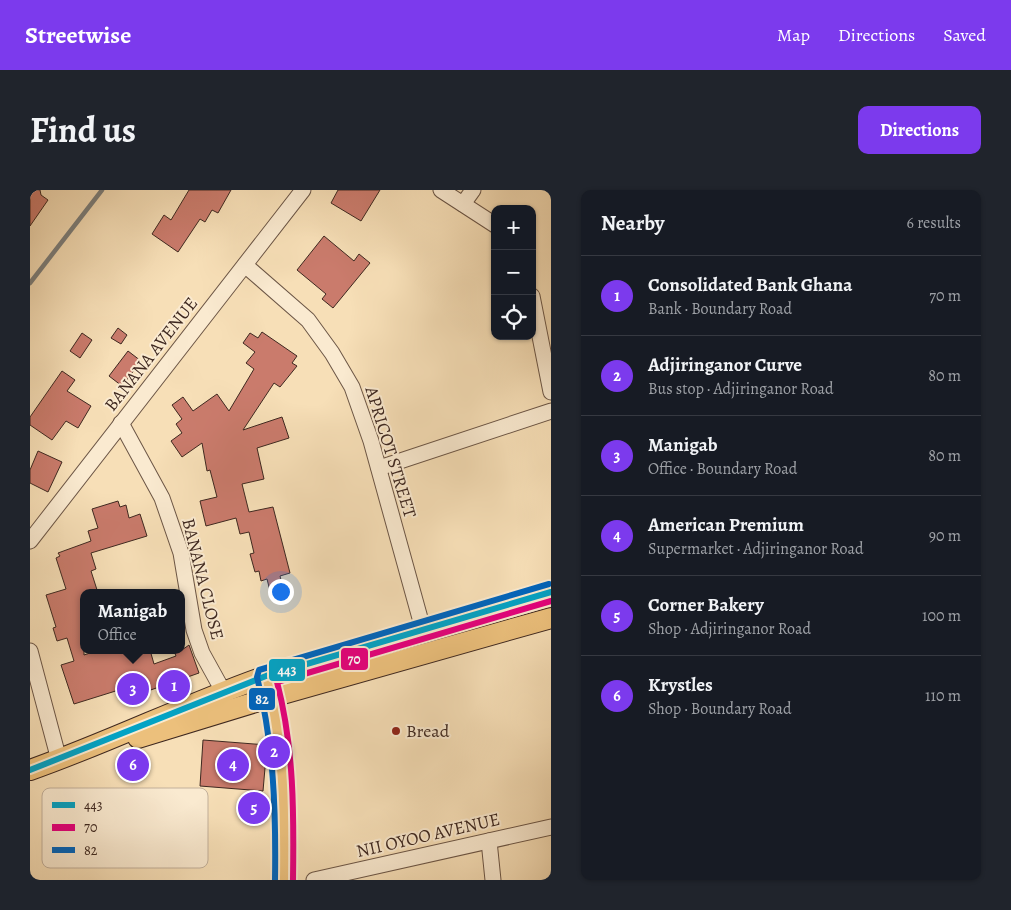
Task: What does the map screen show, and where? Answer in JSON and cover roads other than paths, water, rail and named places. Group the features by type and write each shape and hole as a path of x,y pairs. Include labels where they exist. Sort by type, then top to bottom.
{"main road":[{"path":"30,770 97,746 128,730 223,691 266,676 551,592"},
{"path":"97,746 132,740 272,697 551,618"},
{"path":"266,676 280,732 284,772 284,880"}],"street":[{"name":"BANANA AVENUE","path":"30,541 303,190"},
{"path":"441,190 491,222"},
{"path":"464,204 474,190"},
{"name":"APRICOT STREET","path":"245,265 308,320 332,353 352,387 378,468 423,629"},
{"path":"536,316 551,392"},
{"path":"378,468 551,411"},
{"name":"BANANA CLOSE","path":"121,423 162,498 181,553 194,630 202,653 223,691"},
{"path":"30,651 59,760"},
{"name":"NII OYOO AVENUE","path":"314,880 551,827"},
{"path":"489,841 493,880"}],"waterway":[{"path":"30,283 102,190"}],"place":[{"name":"Consolidated Bank Ghana","path":"174,686"},
{"name":"Manigab","path":"133,689"},
{"name":"Bread","path":"396,731"},
{"name":"Adjiringanor Curve","path":"274,752"},
{"name":"Krystles","path":"133,765"},
{"name":"American Premium","path":"233,765"},
{"name":"Corner Bakery","path":"254,808"}]}
